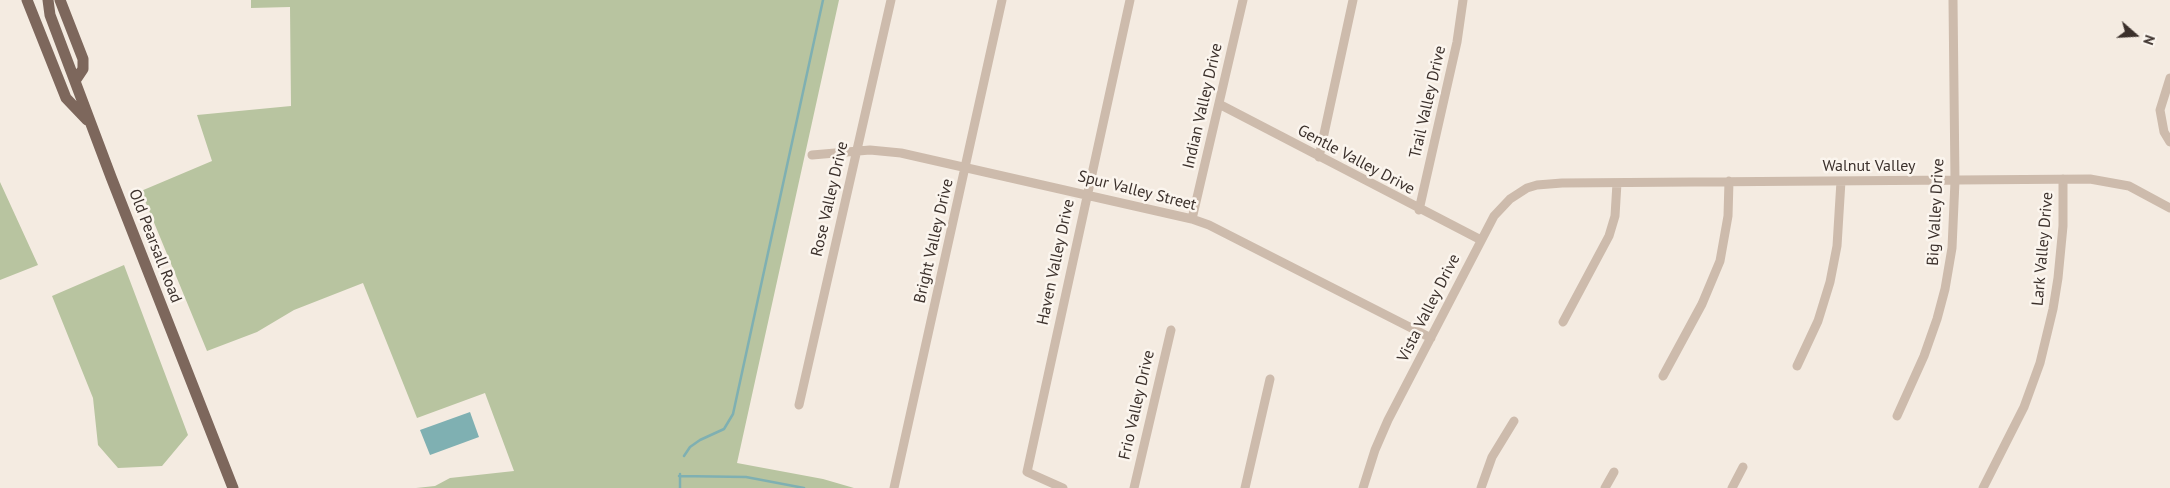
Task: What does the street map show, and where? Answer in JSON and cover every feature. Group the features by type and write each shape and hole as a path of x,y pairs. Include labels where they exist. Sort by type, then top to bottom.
{"main road":[{"path":"27,0 66,98 90,123"},
{"name":"Old Pearsall Road","path":"35,0 50,15"},
{"name":"Old Pearsall Road","path":"48,0 50,15 90,123 233,488"},
{"path":"60,0 83,59 83,69 75,82"}],"street":[{"name":"Rose Valley Drive","path":"799,405 891,0"},
{"name":"Bright Valley Drive","path":"894,488 1002,0"},
{"name":"Haven Valley Drive","path":"1063,488 1027,472 1086,194 1130,0"},
{"name":"Indian Valley Drive","path":"1192,219 1242,0"},
{"path":"1319,157 1354,0"},
{"name":"Trail Valley Drive","path":"1419,210 1457,42 1463,0"},
{"name":"Big Valley Drive","path":"1897,416 1924,356 1945,289 1952,248 1955,182 1953,0"},
{"path":"2170,78 2160,110 2163,127 2170,142"},
{"name":"Gentle Valley Drive","path":"1219,104 1419,210 1481,240"},
{"name":"Spur Valley Street","path":"812,155 856,151 884,151 966,167 1192,219 1209,225 1431,338"},
{"name":"Lark Valley Drive","path":"1983,488 2024,407 2040,363 2053,310 2058,278 2063,226 2063,179"},
{"name":"Walnut Valley","path":"1562,183 1729,181 1955,182 2090,179 2129,186 2170,208"},
{"path":"1663,376 1702,304 1717,269 1725,239 1729,181"},
{"path":"1797,366 1818,321 1830,282 1837,246 1841,181"},
{"name":"Vista Valley Drive","path":"1363,488 1381,434 1494,216 1514,195 1537,185 1562,183"},
{"path":"1563,322 1608,236 1615,216 1617,183"},
{"name":"Frio Valley Drive","path":"1134,488 1171,330"},
{"path":"1245,488 1270,379"},
{"path":"1481,488 1492,457 1514,421"},
{"path":"1732,488 1743,467"},
{"path":"1605,488 1614,472"}],"green space":[{"path":"251,0 839,0 737,463 823,479 854,488 416,488 435,486 450,478 514,471 485,393 417,418 363,283 294,310 257,332 207,351 141,191 212,161 197,115 291,106 290,7 251,8"},
{"path":"0,182 38,265 0,280"},
{"path":"124,265 188,435 162,466 118,468 98,445 93,398 52,296"}],"water":[{"path":"470,412 479,437 430,455 420,430"}],"waterway":[{"path":"684,456 690,447 700,440 724,429 733,414 823,0"},
{"path":"680,474 680,488"},
{"path":"679,476 746,477 804,488"}]}
